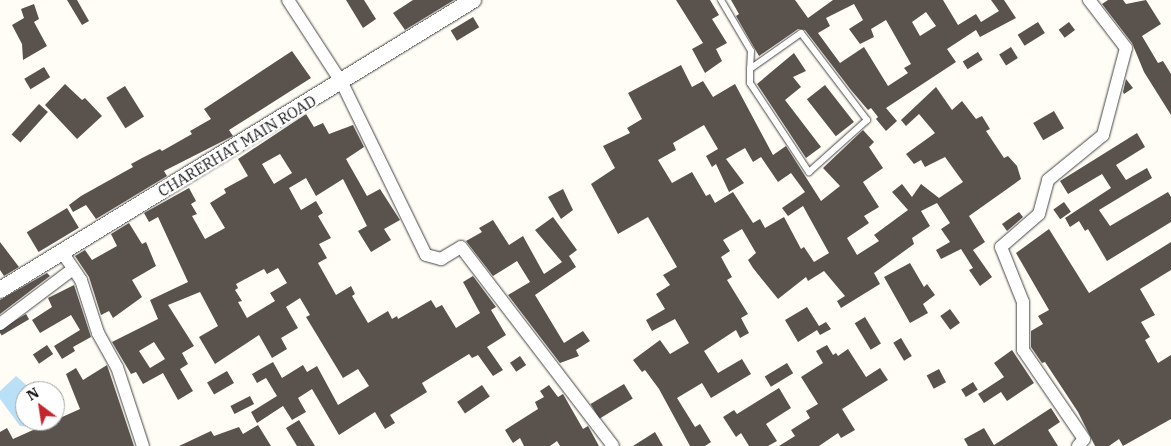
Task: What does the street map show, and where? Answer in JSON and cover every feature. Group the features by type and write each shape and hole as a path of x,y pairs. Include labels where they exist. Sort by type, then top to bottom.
{"street":[{"path":"288,0 342,84 426,255 441,259 461,248 613,446"},
{"name":"CHARERHAT MAIN ROAD","path":"0,290 342,84 473,0"},
{"path":"1078,446 1084,439 1023,350 1023,302 1001,247 1039,214 1048,180 1103,135 1126,48 1089,0"},
{"path":"62,252 81,280 98,333 118,367 143,446"},
{"path":"0,324 72,268"}],"lane":[{"path":"721,0 751,51 750,69 750,83 809,172 867,120 801,33 750,69"}],"water":[{"path":"16,376 22,381 15,381 15,419 0,399 0,391"}],"building":[{"path":"67,0 77,0 89,21 82,25"},
{"path":"346,0 364,0 376,19 363,28"},
{"path":"413,0 454,0 405,30 393,13"},
{"path":"676,0 710,0 719,15 712,19 727,43 716,49 722,61 705,73 692,49 703,43"},
{"path":"731,0 795,0 808,18 833,0 943,0 958,25 976,14 981,22 999,11 991,0 1004,0 1016,18 980,37 976,30 947,49 956,62 886,108 897,121 886,131 876,119 878,117 871,108 868,110 851,90 805,30 798,29 759,56 736,16 739,14","holes":["854,4 863,20 849,29 860,44 874,37 871,29 886,20 911,64 904,68 908,73 888,86 864,47 840,63 818,33 830,26 826,18","926,12 936,26 920,36 912,22"]},
{"path":"1108,0 1123,0 1126,4 1146,0 1161,24 1142,36 1158,63 1163,61 1171,74 1171,115 1144,72 1132,43 1102,4"},
{"path":"34,4 39,19 34,22 47,46 23,60 22,44 12,25 24,18 21,9"},
{"path":"473,17 479,27 457,41 451,30"},
{"path":"1038,22 1045,33 1025,46 1018,35"},
{"path":"1069,22 1075,30 1065,38 1059,30"},
{"path":"1011,47 1018,58 1006,65 999,54"},
{"path":"292,51 311,78 229,130 233,136 164,171 167,176 96,219 86,205 73,212 69,205 81,196 133,167 131,164 160,149 162,151 192,134 190,131 211,119 204,109"},
{"path":"978,52 983,60 968,69 963,62"},
{"path":"794,53 806,71 793,77 801,87 785,100 821,147 806,158 757,84"},
{"path":"681,65 692,87 703,81 713,97 735,84 773,155 786,146 821,201 840,186 823,168 863,130 874,142 869,147 883,168 863,182 879,207 864,216 869,223 847,238 857,255 879,241 874,235 908,210 892,192 902,184 912,197 921,184 939,198 963,182 945,157 925,167 921,160 914,164 906,154 935,133 919,114 906,126 901,120 936,87 952,110 962,101 976,119 982,116 990,129 986,131 1004,158 1008,156 1017,166 1021,179 969,216 985,242 973,250 992,277 980,286 969,270 973,268 961,249 941,259 936,250 950,242 941,229 950,223 937,203 921,211 930,226 912,238 914,244 874,273 880,284 841,308 837,301 845,296 824,271 808,281 806,277 778,299 748,260 756,253 742,229 723,240 730,251 721,257 732,277 727,280 748,314 741,318 749,333 740,338 736,330 704,351 718,373 742,359 751,374 711,398 702,383 677,398 695,427 700,424 711,442 705,446 690,446 659,389 645,370 642,372 633,360 660,340 670,354 689,343 675,319 652,331 646,320 665,309 656,294 670,285 663,275 677,267 648,217 618,234 591,184 615,168 603,146 630,133 627,128 642,119 628,93","holes":["704,125 718,149 706,156 712,167 716,164 729,192 744,183 726,159 745,148 753,162 761,157 778,182 791,173 805,192 782,208 788,216 803,206 829,253 814,262 804,247 801,249 784,217 765,228 760,219 753,223 733,192 715,203 710,194 706,196 692,172 672,183 658,160 676,150 673,143"]},
{"path":"44,67 50,77 30,89 24,79"},
{"path":"1126,79 1133,88 1124,94 1123,92"},
{"path":"65,84 82,100 85,98 102,116 77,139 45,105"},
{"path":"825,85 854,122 836,136 807,99"},
{"path":"125,86 144,117 125,128 106,98"},
{"path":"39,104 48,112 20,142 12,134"},
{"path":"1054,111 1064,128 1043,140 1033,123"},
{"path":"306,114 314,127 323,123 329,134 353,125 364,147 346,159 367,196 380,189 400,220 384,229 391,240 371,252 358,231 367,226 343,179 316,196 306,178 289,188 301,210 316,201 323,213 318,216 331,238 319,244 327,258 318,263 336,295 351,286 355,294 352,296 368,323 388,311 392,319 397,316 398,319 431,300 436,308 442,305 456,328 480,313 463,282 473,276 496,307 491,310 506,335 487,347 503,370 493,376 478,355 472,358 469,354 422,383 427,392 390,415 395,423 385,429 375,412 339,435 312,389 298,398 306,412 292,420 283,406 257,423 251,412 277,396 266,378 257,383 252,374 273,362 282,378 303,365 307,372 317,366 338,405 369,386 358,369 343,378 306,317 310,315 300,298 286,307 298,328 281,338 287,349 272,358 259,335 215,364 199,337 218,326 200,292 168,305 194,346 182,353 188,364 180,369 193,391 178,400 163,373 143,384 136,372 131,374 112,342 158,319 150,300 188,282 158,217 149,222 144,213 189,188 196,201 191,204 197,214 192,216 205,239 225,228 210,203 226,193 224,189 248,176 238,159","holes":["280,154 292,173 274,184 262,164","278,268 287,283 270,293 275,301 247,318 238,302 242,301 235,290 238,288 236,284 264,269 267,274","154,342 165,359 150,368 139,351"]},
{"path":"1137,133 1145,147 1116,165 1126,180 1147,168 1152,178 1099,210 1110,226 1168,192 1171,197 1171,222 1107,261 1088,229 1085,231 1079,221 1070,227 1065,218 1111,188 1102,174 1068,194 1060,181"},
{"path":"563,189 573,210 561,219 548,197"},
{"path":"1064,202 1071,212 1060,219 1053,209"},
{"path":"67,208 79,228 39,252 27,232"},
{"path":"1019,212 1023,217 1007,231 1002,224"},
{"path":"553,217 577,250 569,256 576,267 535,295 564,343 583,331 590,341 576,350 579,356 560,363 508,295 530,282 517,261 493,276 466,241 482,232 479,228 493,220 509,245 523,236 544,274 562,262 535,230"},
{"path":"129,223 142,244 146,242 156,266 132,280 142,297 113,318 109,311 101,315 89,277 75,256 85,250 92,260 117,246 111,234"},
{"path":"1049,229 1089,293 1171,242 1171,270 1140,289 1155,315 1141,322 1150,337 1145,340 1158,363 1171,355 1171,419 1123,446 1119,439 1109,446 1095,446 1078,412 1045,362 1042,363 1031,347 1031,331 1043,324 1038,316 1049,310 1016,253"},
{"path":"0,242 19,267 4,276 0,270"},
{"path":"910,263 924,287 927,284 935,295 923,304 928,313 910,323 884,277"},
{"path":"47,273 50,276 0,314 0,300"},
{"path":"74,285 91,337 73,347 75,351 62,359 54,346 80,330 71,315 40,333 32,320 52,307 48,298"},
{"path":"807,307 819,326 826,322 831,329 820,335 817,330 798,342 785,320"},
{"path":"950,309 960,323 950,330 940,316"},
{"path":"26,314 29,319 2,336 0,330"},
{"path":"865,317 881,344 871,350 855,323"},
{"path":"901,338 912,356 904,361 893,343"},
{"path":"47,345 53,354 39,364 33,355"},
{"path":"827,345 833,355 836,353 838,356 848,349 866,377 880,368 888,380 842,409 855,430 841,438 838,433 819,446 779,446 795,436 791,430 810,418 806,411 818,404 801,377 823,363 816,351"},
{"path":"1012,350 1034,383 1007,401 1001,392 984,403 978,394 1004,377 994,363"},
{"path":"520,356 526,365 516,372 510,363"},
{"path":"787,363 793,373 771,387 765,376"},
{"path":"107,365 134,446 0,446 0,432 7,428 13,439 31,431 65,431 65,416 80,409 66,374 76,368 83,380"},
{"path":"939,369 946,382 934,389 927,376"},
{"path":"227,371 234,383 214,395 207,382"},
{"path":"973,382 978,390 966,397 961,389"},
{"path":"624,384 633,399 599,419 591,404"},
{"path":"482,385 490,397 465,413 457,402"},
{"path":"549,385 558,397 563,394 583,429 588,426 599,446 560,446 557,441 550,446 524,446 520,438 513,443 505,430 538,409 535,402 544,397 540,391"},
{"path":"779,388 791,408 766,424 777,441 768,446 749,446 741,433 736,437 723,417 734,410 737,414"},
{"path":"250,396 254,404 234,414 230,406"},
{"path":"1051,408 1060,422 1048,430 1058,446 968,446 964,439 984,428 994,445"},
{"path":"299,420 315,446 297,446 286,428"},
{"path":"258,425 271,446 179,446 211,431 214,436 239,427 243,434"},
{"path":"655,432 663,446 633,446"}]}
